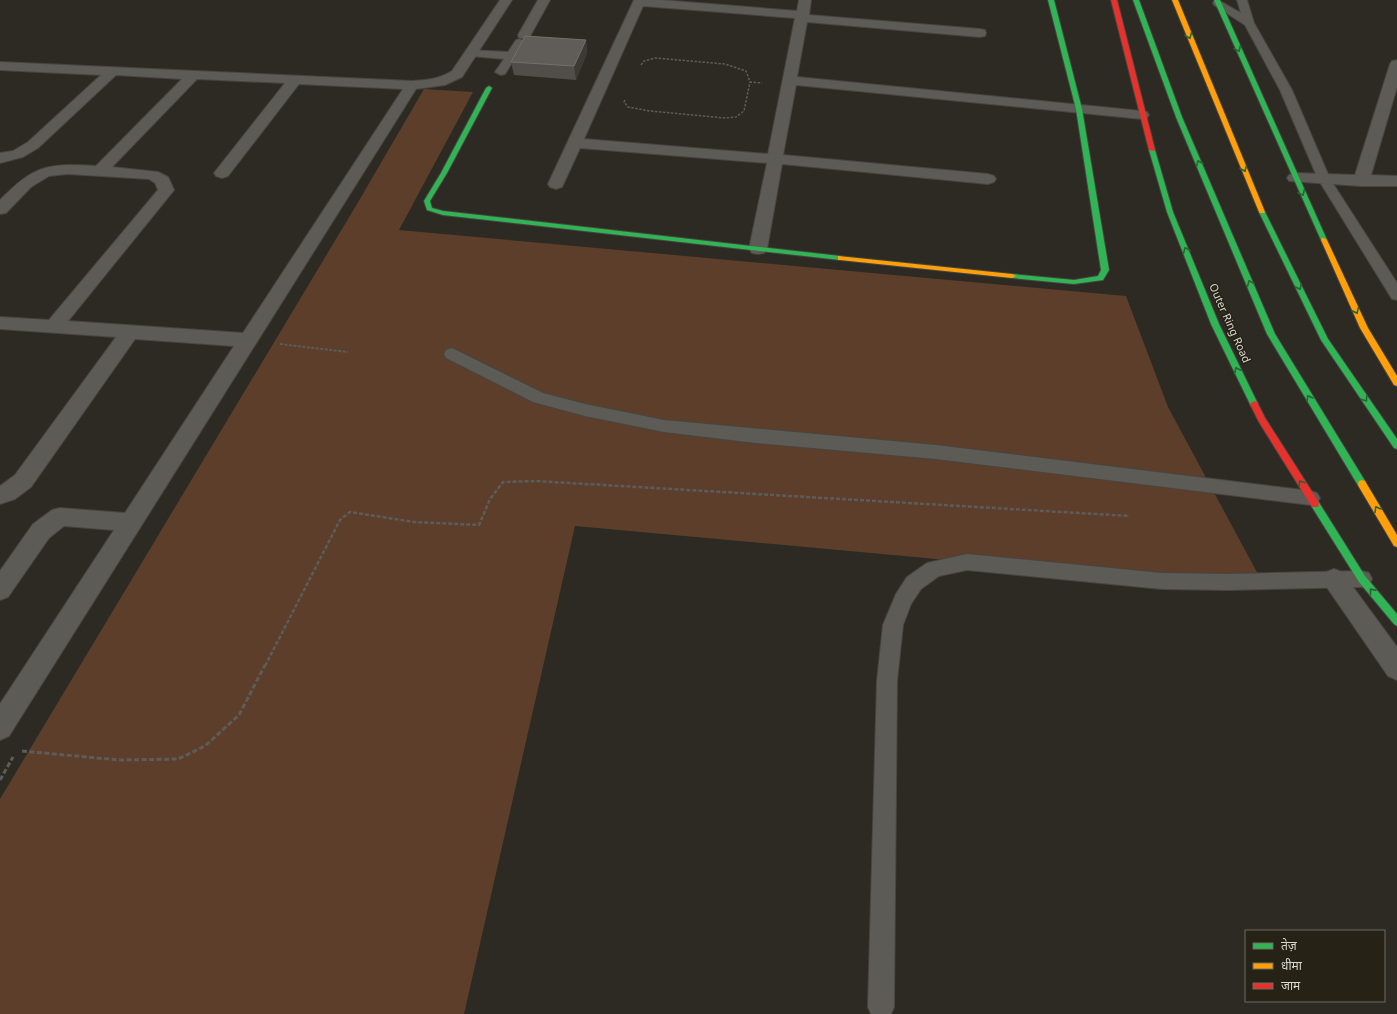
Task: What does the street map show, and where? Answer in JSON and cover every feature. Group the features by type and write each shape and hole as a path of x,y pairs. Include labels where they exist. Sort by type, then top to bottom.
{"street":[{"path":"0,66 412,85 433,84 446,82 457,74 506,0"},
{"path":"522,39 544,0"},
{"path":"758,249 805,0"},
{"path":"489,88 444,173 427,201 429,209 443,213 758,249 1074,282 1088,281 1100,278 1105,270 1104,257 1079,109 1051,0"},
{"name":"Outer Ring Road","path":"1114,0 1142,115 1170,212 1215,324 1262,420 1362,579 1397,622"},
{"path":"1136,0 1179,117 1271,334 1397,543"},
{"path":"1175,0 1265,218 1325,340 1397,446"},
{"path":"556,184 640,1 980,33"},
{"path":"1217,1 1295,178 1364,328 1397,383"},
{"path":"1361,181 1397,64"},
{"path":"0,158 18,154 33,145 113,71"},
{"path":"100,172 193,75"},
{"path":"222,172 295,80"},
{"path":"789,82 1142,115"},
{"path":"0,727 412,85"},
{"path":"574,143 775,159 988,179"},
{"path":"0,209 25,184 45,172 68,169 152,175 162,180 166,190 54,326"},
{"path":"1295,178 1361,181 1397,180"},
{"path":"0,323 248,340"},
{"path":"0,495 7,493 22,481 130,332"},
{"path":"0,590 41,531 60,517 98,519 131,523"},
{"path":"1334,579 1397,668"}],"lane":[{"path":"1242,0 1248,23 1286,90 1324,179 1397,295"},
{"path":"1217,1 1248,23"},
{"path":"502,72 522,39"},
{"path":"471,53 511,56"},
{"path":"452,354 539,398 584,410 664,426 756,436 936,452 1311,498"},
{"path":"881,1007 887,681 893,625 903,600 914,583 934,569 966,562 1162,581 1227,582 1362,579"}],"path":[{"path":"627,96 624,102 628,107 650,111 718,117 736,117 744,111 750,82 746,71 725,64 655,58 644,61 640,66"},
{"path":"750,82 789,82"},
{"path":"248,340 348,352"},
{"path":"18,750 119,760 178,758 205,746 239,715 340,520 350,512 383,518 461,525 479,525 490,499 503,482 535,481 1130,516"},
{"path":"0,780 14,756"}],"shaded area":[{"path":"424,89 473,92 399,230 1126,296 1168,407 1266,589 575,526 464,1014 0,1014 0,799 357,204"}],"building":[{"path":"525,36 586,40 574,66 511,62"}],"traffic: fast":[{"path":"1012,276 1074,282 1100,278 1105,270 1079,109 1051,0"},
{"path":"1136,0 1179,117 1271,334 1362,484"},
{"path":"1217,0 1324,240"},
{"path":"489,88 444,173 427,201 429,209 443,213 840,258"},
{"path":"1152,150 1170,212 1215,324 1254,404"},
{"path":"1262,212 1325,340 1397,446"},
{"path":"1315,504 1362,579 1397,621"}],"traffic: slow":[{"path":"1175,0 1262,212"},
{"path":"1324,240 1364,328 1397,383"},
{"path":"840,258 1012,276"},
{"path":"1362,484 1397,543"}],"traffic: jam":[{"path":"1114,0 1152,150"},
{"path":"1254,404 1262,420 1315,504"}]}
